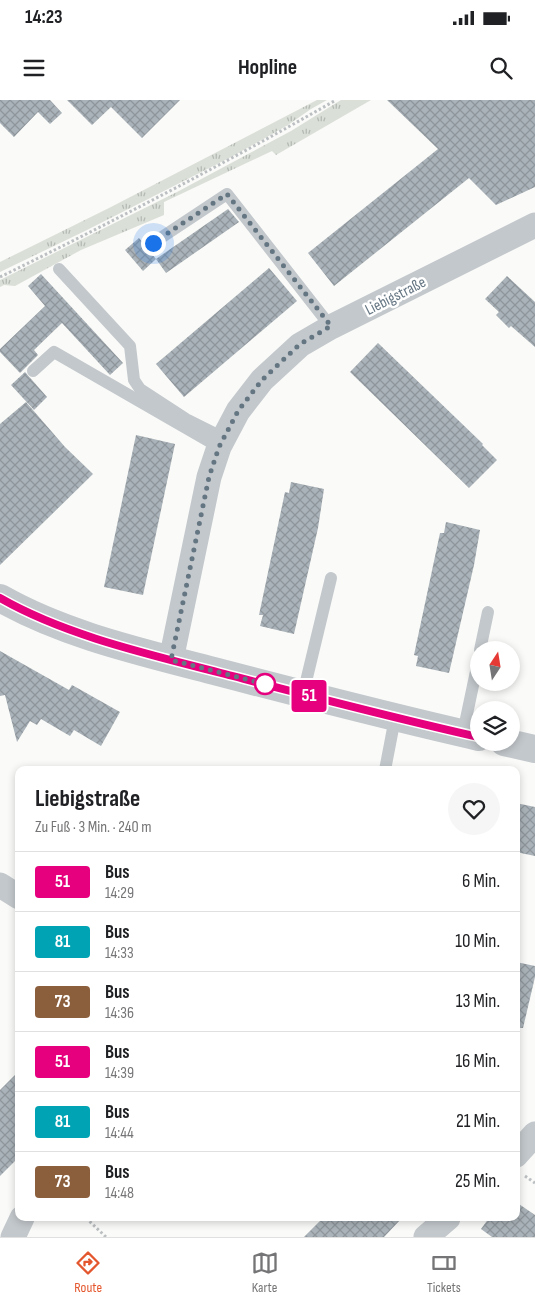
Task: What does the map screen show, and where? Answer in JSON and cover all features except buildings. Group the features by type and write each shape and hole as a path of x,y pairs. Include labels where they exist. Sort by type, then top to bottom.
{"street":[{"name":"Liebigstraße","path":"171,660 209,477 221,443 238,411 262,380 300,344 331,326 535,225"},
{"path":"0,598 21,610 86,635 171,660 396,718 470,735"},
{"path":"520,746 535,749"},
{"path":"0,886 15,895"},
{"path":"13,1237 21,1221"},
{"path":"426,1237 445,1221"}],"lane":[{"path":"153,243 227,194 331,326"},
{"path":"59,269 130,346 134,380 140,389 221,443"},
{"path":"33,371 54,352 221,443"},
{"path":"303,694 331,578"},
{"path":"482,641 488,612"},
{"path":"386,766 396,718"}],"path":[{"path":"0,277 230,160 336,100"},
{"path":"89,1221 106,1237"}],"green space":[{"path":"317,100 327,100 288,125 233,156 0,272 0,262 111,207"},
{"path":"341,100 371,100 276,155 272,151 164,202 164,215 81,250 15,286 4,285 0,287 0,280 177,192 291,131"}],"bus line":[{"name":"51","path":"0,598 21,610 86,635 171,660 384,715 470,735"}],"route":[{"path":"153,243 227,194 331,326 300,344 262,380 238,411 219,447 209,477 171,660 265,684"}]}
